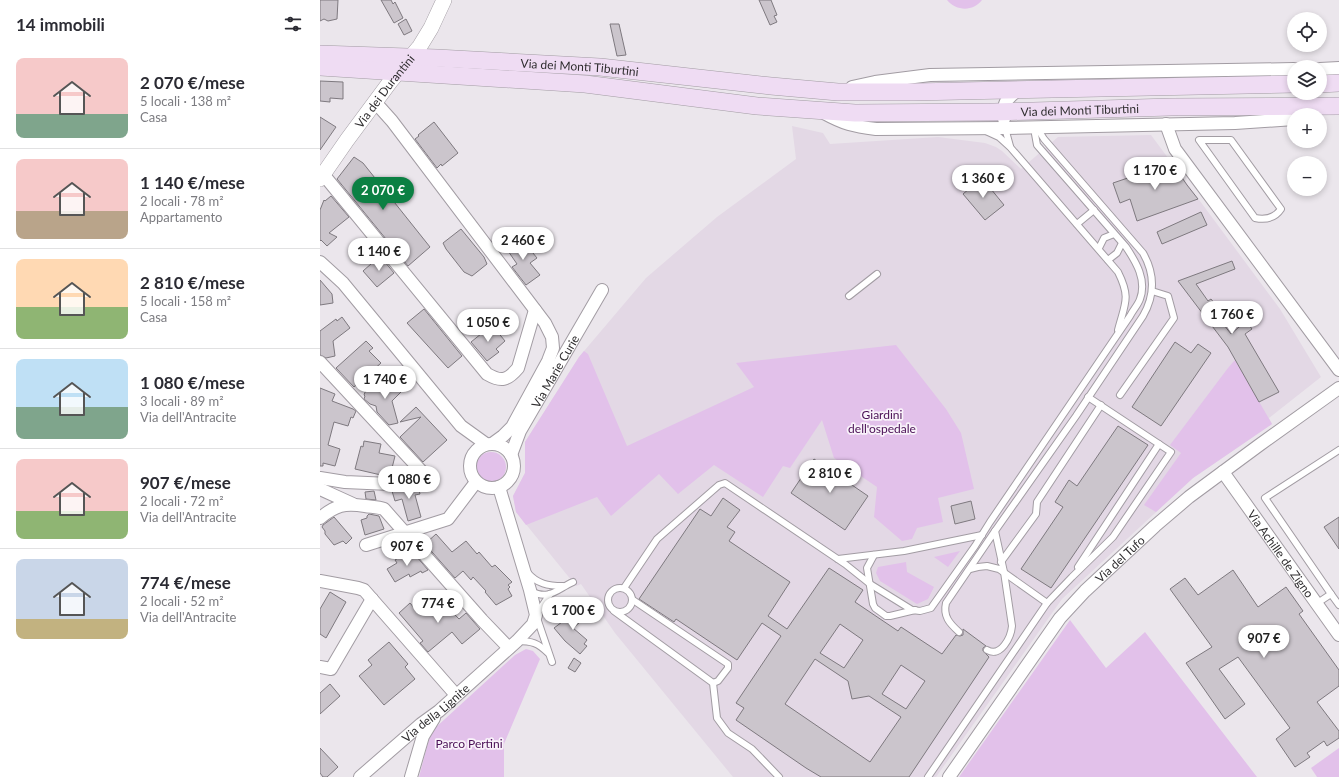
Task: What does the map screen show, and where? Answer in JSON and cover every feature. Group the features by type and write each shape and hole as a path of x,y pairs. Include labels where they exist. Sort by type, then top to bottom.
{"main road":[{"name":"Via dei Monti Tiburtini","path":"320,54 410,57 613,68 838,92 914,92 1287,84"},
{"name":"Via dei Monti Tiburtini","path":"320,67 584,84 756,106 821,111 903,113 1179,107 1339,106"},
{"path":"1327,84 1339,83"}],"street":[{"name":"Via dei Durantini","path":"322,177 397,72 424,41 444,0"},
{"path":"1327,69 1339,68"},
{"name":"Via dei Monti Tiburtini","path":"838,92 866,84 930,75 1287,69"},
{"path":"1004,128 1006,100 1018,90"},
{"path":"320,262 343,283 461,426 489,444 502,446 511,455 514,461 513,472 508,481 499,487 487,488 476,482 470,472 470,460 476,450 489,444 503,436 512,427 548,361 553,348 552,337 545,322 392,121 375,102"},
{"path":"1327,112 1339,109"},
{"name":"Via dei Monti Tiburtini","path":"821,111 841,122 857,127 870,128 980,129 1235,123 1287,120"},
{"path":"1166,124 1175,149 1339,369"},
{"path":"322,177 486,374 496,379 503,379 512,376 518,368 535,310"},
{"name":"Via Marie Curie","path":"511,455 520,432 602,290"},
{"path":"320,362 425,475"},
{"name":"Via del Tufo","path":"949,777 1060,618 1072,604 1172,511 1339,388"},
{"name":"Via Achille de Zigno","path":"1224,472 1339,635"},
{"path":"320,478 345,482 390,484"},
{"path":"366,545 448,519 476,482"},
{"path":"499,487 525,570 536,616"},
{"path":"320,489 354,504 384,509 482,620 513,645"},
{"path":"320,518 338,506 354,504"},
{"path":"320,581 364,590 456,695"},
{"path":"320,667 331,669 372,599"},
{"name":"Via della Lignite","path":"360,777 439,711 513,645 531,627 536,616"},
{"path":"411,777 425,732 439,711"},
{"path":"410,734 417,736 420,745"}],"lane":[{"path":"874,555 867,568 867,573 875,608 886,616 931,608 975,546 1140,299 1142,286 1136,263 1122,243 1037,145 1035,134 1038,127"},
{"path":"959,632 951,626 946,617 944,610 946,603 1143,316 1148,307 1152,291 1150,268 1143,253 1044,139 1038,127"},
{"path":"1004,128 1010,147"},
{"path":"980,129 999,137 1010,147 1118,272 1124,285 1127,298 1117,335"},
{"path":"1199,140 1231,140 1281,209 1277,215 1263,220 1255,218 1199,140"},
{"path":"1077,224 1094,210"},
{"path":"1098,248 1104,238 1114,234"},
{"path":"1108,260 1117,252 1122,243"},
{"path":"849,296 877,274"},
{"path":"1120,395 1174,318 1168,296 1152,291"},
{"path":"928,777 1047,603 1113,537 1171,452 1088,397"},
{"path":"1001,562 1036,514 1037,502 1101,405"},
{"path":"1072,577 1160,444"},
{"path":"1339,450 1265,498 1339,605"},
{"path":"624,588 657,539 723,484 727,484 838,559 870,584 912,610 915,610"},
{"path":"987,650 990,652 996,652 1004,646 1012,633 1004,572 995,531"},
{"path":"838,559 904,551 982,535"},
{"path":"970,569 987,566 999,569 1047,603"},
{"path":"525,570 536,581 547,586 563,586"},
{"path":"530,590 544,595 550,594 573,582"},
{"path":"614,611 624,612 632,605 632,595 624,588 615,589 609,596 609,604 614,611 713,684 717,718 724,728 728,733 752,749 779,777"},
{"path":"550,594 536,616 552,662"},
{"path":"1316,604 1331,594"},
{"path":"632,600 728,664 728,668 718,681 713,684"},
{"path":"513,645 533,642 541,646 549,654"}],"shaded area":[{"path":"792,126 823,133 830,144 938,137 985,143 1002,151 1021,169 1058,137 1151,135 1280,309 1321,377 1269,418 1272,424 1193,478 1062,599 936,777 733,777 615,633 581,584 576,586 516,512 513,496 525,473 525,442 579,357 646,278 717,217 796,159"}],"green space":[{"path":"947,0 982,0 974,7 964,9 951,4"},
{"name":"Giardini dell'ospedale","path":"896,345 946,409 961,433 974,489 938,498 943,522 917,528 912,539 902,541 874,517 877,487 834,458 822,420 790,468 783,466 763,497 714,465 678,494 659,474 611,516 597,497 526,525 516,512 513,496 525,473 525,442 584,351 588,354 627,446 754,387 736,363"},
{"path":"1235,360 1272,424 1193,478 1156,512 1144,505 1181,453 1170,445"},
{"path":"491,452 502,456 506,467 502,478 491,482 480,478 476,467 480,456"},
{"path":"960,551 948,567 934,557"},
{"path":"906,562 907,572 934,587 928,599 917,604 880,581 876,573 878,567"},
{"path":"1070,620 1106,668 1145,632 1257,777 959,777"},
{"name":"Parco Pertini","path":"526,649 533,651 540,659 504,744 504,777 419,777 429,739 434,729 515,655"},
{"path":"1339,748 1339,777 1317,777 1311,768"}],"building":[{"path":"320,0 338,0 337,19 328,21 324,19 320,21"},
{"path":"381,0 391,0 393,4 395,2 403,18 394,23"},
{"path":"759,0 771,0 777,15 774,16 777,22 770,25"},
{"path":"406,19 412,31 404,35 398,24"},
{"path":"610,24 619,24 626,55 617,56"},
{"path":"320,81 343,82 343,99 330,98 330,102 320,101"},
{"path":"320,117 336,127 320,150"},
{"path":"434,122 458,153 442,166 441,164 437,168 415,139"},
{"path":"354,157 363,163 430,247 408,266 337,179"},
{"path":"1172,163 1198,199 1137,221 1130,199 1120,203 1113,183"},
{"path":"982,178 1004,205 985,220 963,194"},
{"path":"331,196 349,217 329,233 337,237 327,246 321,240 320,241 320,210 324,200 325,201"},
{"path":"1201,212 1207,225 1162,244 1157,232"},
{"path":"461,229 484,257 487,264 472,276 464,272 443,243"},
{"path":"520,237 537,258 530,263 540,275 526,285 512,267 517,264 506,248"},
{"path":"380,256 394,273 377,287 363,271"},
{"path":"1232,261 1235,269 1196,284 1208,301 1211,299 1219,309 1214,312 1231,334 1246,321 1252,329 1245,334 1279,392 1259,402 1228,347 1178,281"},
{"path":"320,280 332,294 333,303 320,305"},
{"path":"424,309 462,356 448,368 407,323"},
{"path":"342,317 350,328 333,341 335,356 326,358 320,355 320,331 336,319 337,321"},
{"path":"492,325 505,341 496,349 499,352 487,361 471,342"},
{"path":"366,341 373,348 369,351 381,363 354,387 336,368"},
{"path":"1175,342 1191,353 1198,344 1211,353 1161,426 1132,407"},
{"path":"393,378 394,380 396,378 406,387 392,401 398,423 389,425 377,412 376,406 370,404 364,399 364,395 367,387 380,391"},
{"path":"320,388 335,394 332,401 356,411 353,418 351,417 348,426 334,422 328,445 340,449 335,466 323,463 323,466 320,466"},
{"path":"416,407 447,440 423,462 400,437 421,417 400,422"},
{"path":"1118,426 1148,445 1051,588 1021,569 1063,507 1055,502 1069,480 1077,486"},
{"path":"364,441 381,444 379,453 395,456 390,476 381,476 355,469 361,446 363,447"},
{"path":"814,459 868,496 845,530 791,493"},
{"path":"417,483 420,494 415,495 421,517 408,521 402,499 395,501 392,491 397,487"},
{"path":"374,491 376,500 366,499 365,492"},
{"path":"723,498 740,510 727,527 735,532 729,541 790,582 768,616 787,629 829,568 863,590 855,602 898,631 901,627 942,654 956,635 963,635 963,629 986,646 983,648 983,651 989,657 909,777 821,777 806,768 736,720 744,708 736,703 781,636 762,623 737,660 676,619 674,622 639,599 700,509 711,516","holes":["840,624 863,640 844,668 820,653","815,659 848,681 852,699 869,696 901,717 870,762 785,704","901,665 925,681 906,709 882,694"]},
{"path":"971,501 975,519 955,524 951,506"},
{"path":"369,514 379,516 384,529 365,535 361,520 367,518"},
{"path":"334,517 352,538 346,544 343,541 334,545 325,534 322,527 323,525"},
{"path":"1339,517 1339,549 1324,527"},
{"path":"436,534 452,552 466,541 477,554 479,552 492,567 495,565 512,582 508,585 510,587 508,589 512,596 496,605 473,577 471,580 463,571 455,578 425,544"},
{"path":"411,550 428,570 422,573 421,571 410,577 409,574 395,582 387,569 397,563 395,560"},
{"path":"1233,570 1258,607 1286,587 1303,611 1299,614 1339,670 1339,686 1317,702 1339,731 1339,738 1327,746 1324,741 1307,753 1310,757 1295,767 1276,739 1290,728 1238,657 1219,669 1245,704 1225,719 1186,663 1212,647 1170,589 1185,578 1198,595"},
{"path":"330,592 346,602 326,638 320,634 320,609"},
{"path":"437,596 459,619 466,613 480,629 462,644 452,632 428,652 420,643 423,641 399,613 410,603 419,614"},
{"path":"582,607 588,615 573,628 587,640 584,644 587,646 580,654 565,641 554,628"},
{"path":"389,642 408,664 405,667 415,679 384,705 359,676 372,665 368,660"},
{"path":"574,658 581,663 575,672 568,668"},
{"path":"330,684 340,696 320,714 320,693"},
{"path":"320,748 338,767 327,777 323,777 320,773"}]}
